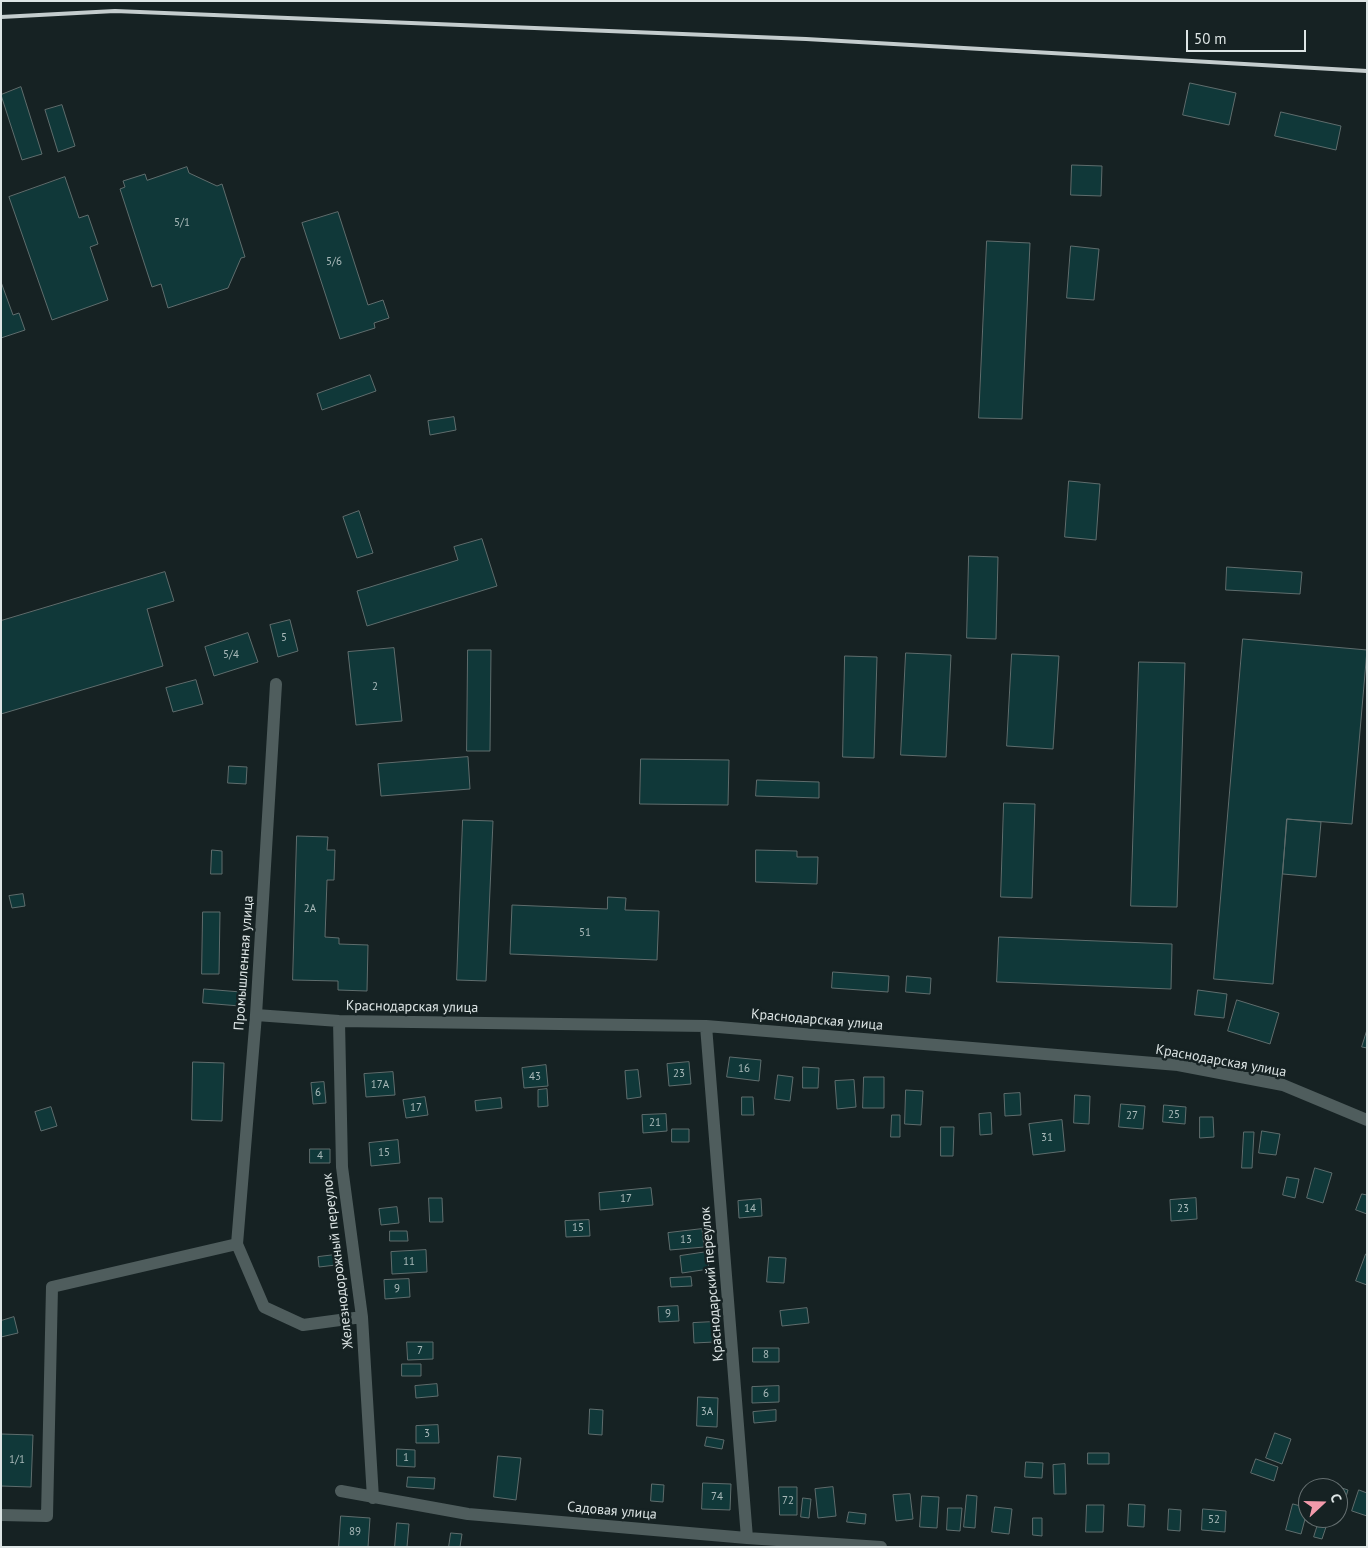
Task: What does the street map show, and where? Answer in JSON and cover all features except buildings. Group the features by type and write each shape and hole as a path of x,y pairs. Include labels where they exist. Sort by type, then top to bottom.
{"street":[{"name":"Промышленная улица","path":"236,1244 256,1015 276,684"},
{"name":"Краснодарская улица","path":"256,1015 338,1020 706,1026 1178,1065 1283,1085 1367,1120"},
{"name":"Железнодорожный переулок","path":"338,1020 342,1167 362,1317 373,1498"},
{"name":"Краснодарский переулок","path":"706,1026 747,1538"},
{"path":"1,1515 47,1516 52,1286 236,1244 264,1307 303,1325 362,1317"},
{"name":"Садовая улица","path":"342,1491 468,1514 747,1538 881,1547"}],"railway":[{"path":"1,17 115,11 806,39 1367,71"}]}
